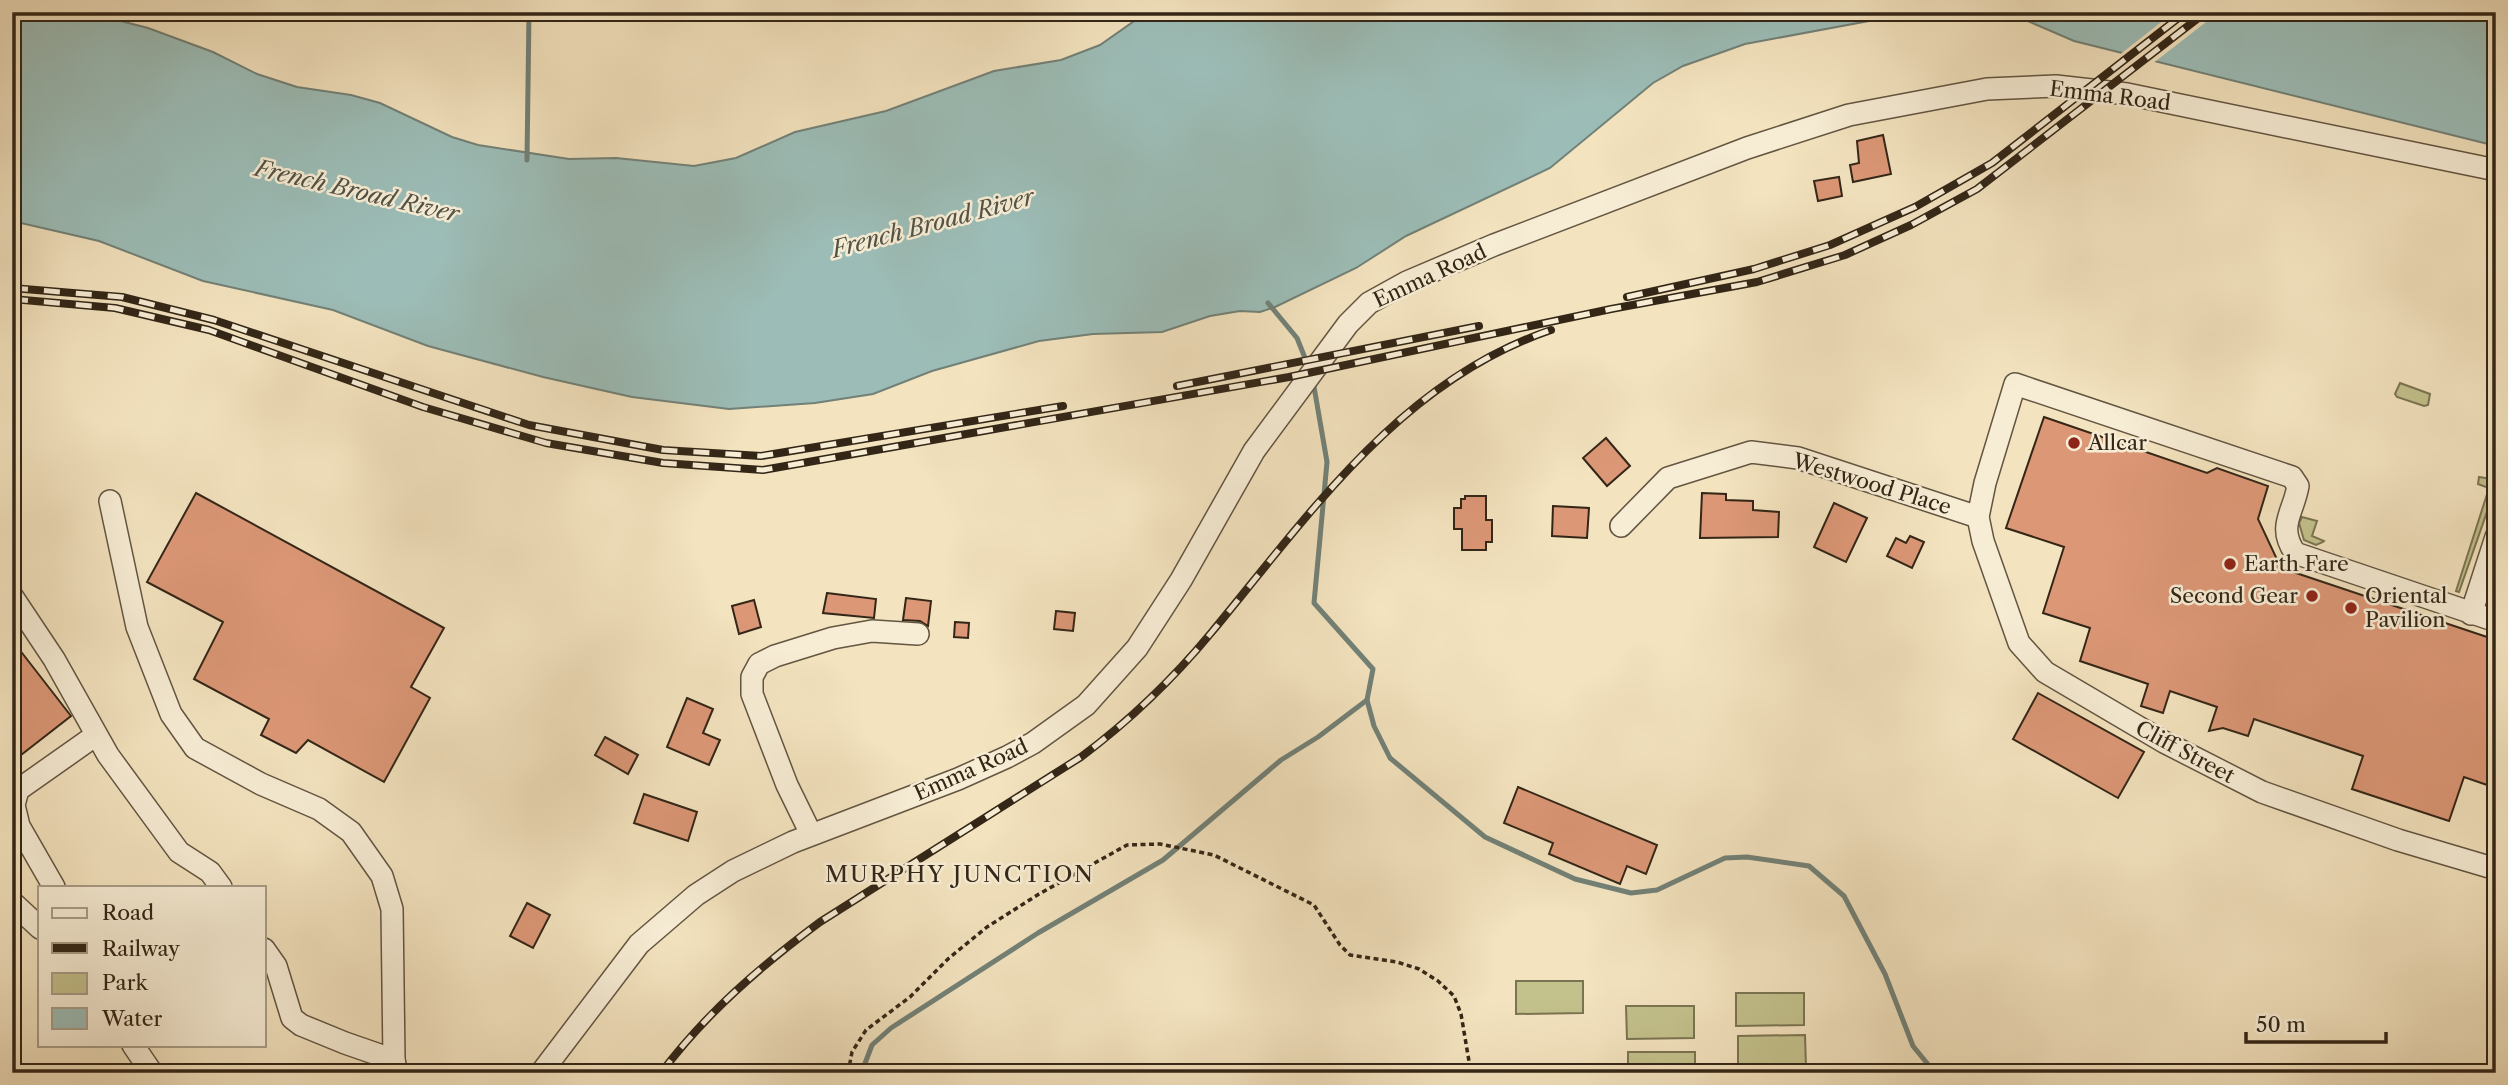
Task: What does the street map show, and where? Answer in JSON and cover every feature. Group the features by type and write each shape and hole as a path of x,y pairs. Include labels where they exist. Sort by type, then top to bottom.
{"street":[{"name":"Emma Road","path":"541,1073 639,944 696,895 733,872 811,834 958,779 1007,757 1033,743 1086,705 1115,675 1144,638 1181,580 1254,451 1348,324 1369,303 1407,282 1747,148 1849,115 1987,89 2056,86 2127,94 2496,170"},
{"path":"1978,517 1985,483 2015,384 2292,477 2298,486 2286,538 2295,553 2496,621"},
{"name":"Westwood Place","path":"1621,526 1668,478 1751,452 1798,458 1978,517"},
{"path":"110,501 137,628 171,714 195,748 261,784 319,809 351,832 382,876 392,909 396,1066 300,1026 292,1018 276,966 266,952"},
{"name":"Cliff Street","path":"1978,517 1983,541 2019,643 2045,673 2174,747 2262,792 2398,840 2496,869"},
{"path":"2471,614 2496,537"},
{"path":"12,596 54,659 108,755 179,852 210,872 220,886"},
{"path":"811,834 787,785 752,694 752,677 759,664 775,656 833,638 872,631 918,634"},
{"path":"53,886 19,826 14,805 18,790 96,735"},
{"path":"12,902 38,926"},
{"path":"134,1046 152,1073"}],"path":[{"path":"848,1073 852,1052 866,1030 910,997 949,958 987,927 1039,894 1127,845 1160,844 1214,855 1314,905 1340,945 1350,955 1397,962 1419,969 1438,981 1454,996 1461,1014 1471,1073"}],"green space":[{"path":"2400,383 2430,394 2428,405 2397,397 2395,394"},
{"path":"2496,466 2496,486 2459,592 2456,591 2489,488 2478,484 2479,477 2491,479"},
{"path":"2302,517 2317,521 2312,536 2323,542 2316,545 2304,540 2299,523"},
{"path":"1516,981 1583,981 1583,1013 1516,1014"},
{"path":"1736,993 1804,993 1804,1025 1736,1026"},
{"path":"1626,1006 1694,1006 1694,1038 1627,1039"},
{"path":"1805,1035 1806,1068 1738,1068 1738,1036"},
{"path":"1628,1052 1695,1052 1695,1073 1628,1073"}],"water":[{"name":"French Broad River","path":"12,12 86,12 148,28 213,52 257,74 297,87 351,95 380,103 452,137 478,145 569,159 616,158 694,166 736,158 795,132 886,111 994,71 1061,60 1100,45 1147,12 2496,12 2496,146 2074,41 2023,19 1980,13 1912,13 1745,44 1683,66 1653,83 1550,168 1406,236 1356,268 1275,307 1260,312 1240,311 1210,316 1162,332 1093,334 1039,341 932,371 873,394 815,403 729,409 632,397 543,377 428,346 333,310 203,281 99,241 12,221"}],"pier":[{"path":"2174,12 2219,12 2152,64 2118,56"}],"building":[{"path":"1883,135 1891,174 1853,182 1850,165 1859,163 1857,141"},
{"path":"1839,177 1842,196 1818,201 1814,181"},
{"path":"2044,417 2207,473 2217,468 2268,486 2258,519 2281,568 2496,640 2496,788 2464,777 2449,821 2352,789 2363,756 2254,719 2248,736 2223,728 2209,731 2217,707 2170,691 2163,713 2141,706 2148,684 2080,661 2090,628 2043,613 2064,547 2006,528"},
{"path":"1606,438 1630,466 1607,486 1583,458"},
{"path":"196,493 444,628 411,687 430,698 384,782 308,740 296,753 261,735 269,719 194,679 223,622 147,582"},
{"path":"1702,493 1726,494 1726,500 1753,501 1753,510 1779,512 1778,537 1700,538"},
{"path":"1465,496 1486,496 1486,520 1492,520 1492,542 1486,542 1486,550 1462,550 1462,529 1454,529 1454,508 1461,508 1461,499 1465,499"},
{"path":"1834,503 1867,518 1846,562 1814,547"},
{"path":"1553,506 1589,508 1587,538 1552,536"},
{"path":"1910,536 1924,542 1912,568 1887,556 1896,538 1906,543"},
{"path":"827,593 876,599 874,618 823,613"},
{"path":"906,598 931,601 928,626 920,621 903,620"},
{"path":"754,600 761,627 739,634 732,606"},
{"path":"1056,611 1075,613 1073,631 1054,629"},
{"path":"955,622 969,623 968,638 954,637"},
{"path":"12,640 71,716 12,762"},
{"path":"2038,693 2144,752 2118,798 2013,739"},
{"path":"687,698 713,709 703,733 720,740 709,765 667,747"},
{"path":"605,737 638,755 628,774 595,755"},
{"path":"1518,787 1657,845 1646,874 1627,866 1620,884 1549,854 1553,843 1504,823"},
{"path":"644,794 697,812 688,841 634,823"},
{"path":"527,903 550,915 533,948 510,936"}],"waterway":[{"path":"527,160 529,12"},
{"path":"1268,303 1297,338 1309,368"},
{"path":"1313,381 1327,462 1314,603 1373,669 1367,700 1374,726 1390,758 1485,837 1575,879 1631,893 1657,890 1725,858 1747,857 1809,866 1844,896 1885,974 1913,1046 1935,1073"},
{"path":"867,1073 864,1066 872,1045 891,1028 1038,933 1163,860 1281,760 1318,737 1367,700"}],"railway":[{"path":"1627,297 1754,269 1830,245 1915,207 1992,163 2186,12"},
{"path":"12,299 115,308 209,330 423,407 546,443 663,463 763,470 1289,377 1611,309 1757,282 1845,255 1911,225 1977,189 2206,12"},
{"path":"12,288 122,297 214,320 529,425 663,450 761,456 1063,406"},
{"path":"1177,386 1479,326"},
{"path":"661,1073 716,1010 756,973 820,922 1081,757 1133,714 1196,650 1284,543 1361,456 1403,417 1448,382 1497,353 1551,330"}],"place":[{"name":"Allcar","path":"2074,443"},
{"name":"Earth Fare","path":"2230,564"},
{"name":"Second Gear","path":"2312,596"},
{"name":"Oriental Pavilion","path":"2351,608"}],"district":[{"name":"MURPHY JUNCTION","path":"960,874"}]}
